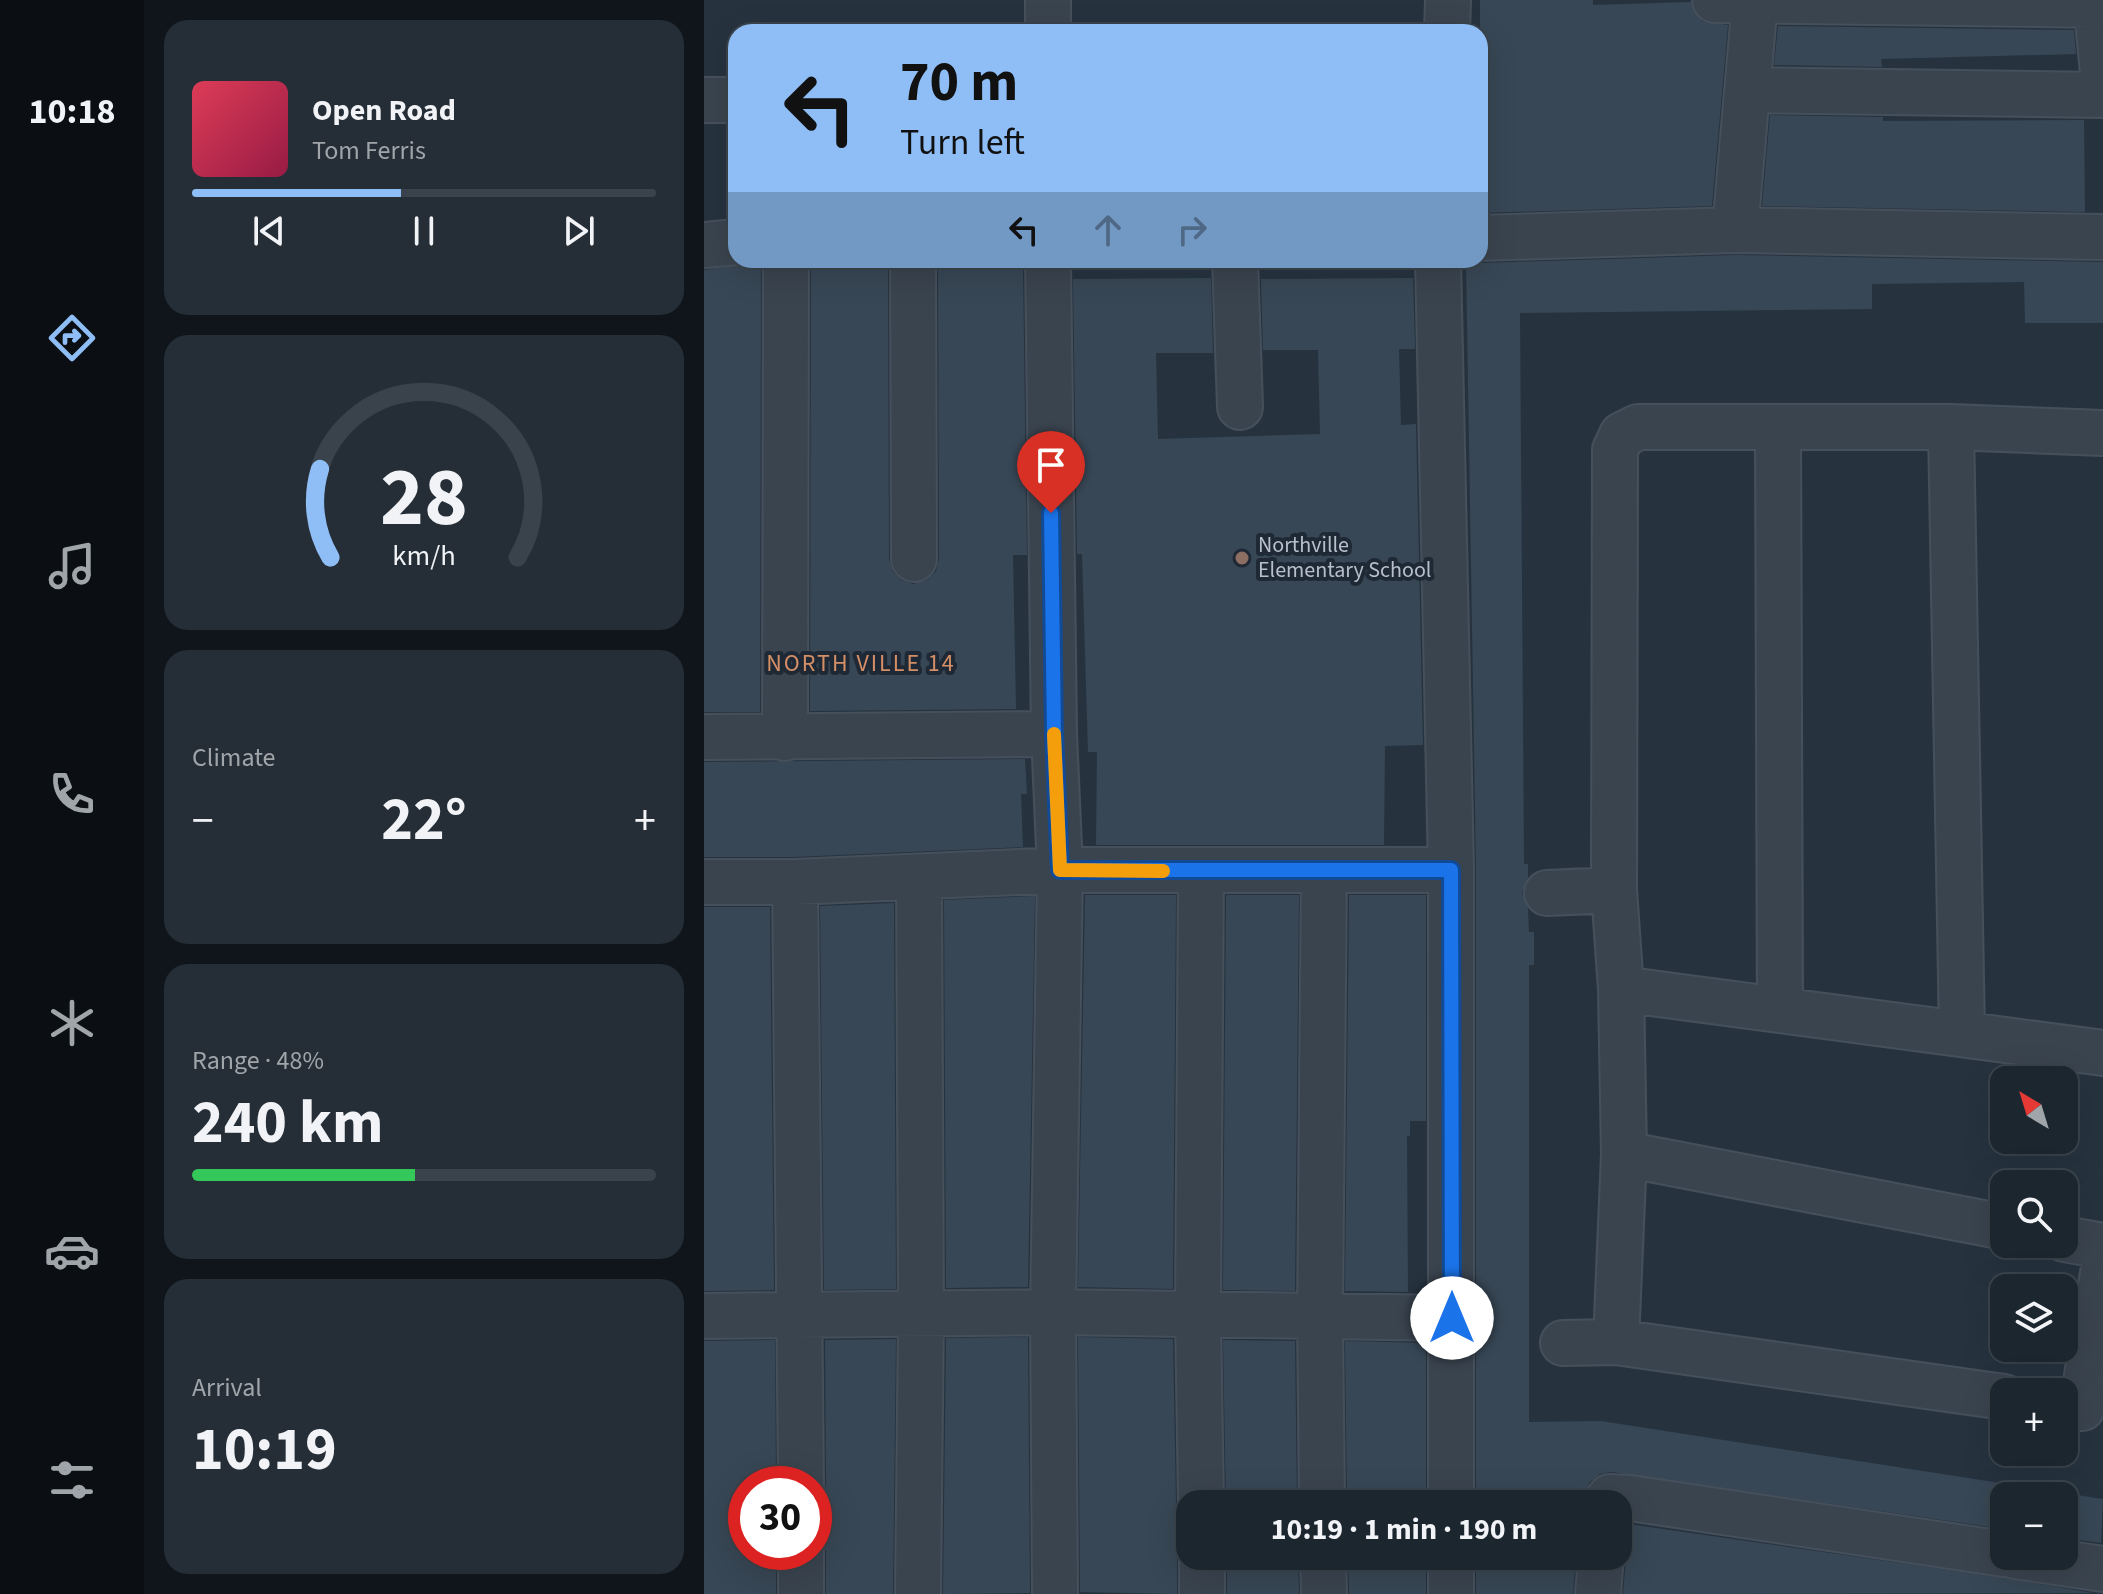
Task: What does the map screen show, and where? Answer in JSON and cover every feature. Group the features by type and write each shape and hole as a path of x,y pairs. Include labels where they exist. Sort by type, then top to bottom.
{"street":[{"path":"1048,0 1048,24"},
{"path":"1447,24 1448,0"},
{"path":"1735,230 1748,90 1737,1 2098,3 2103,73"},
{"path":"1748,90 2103,95"},
{"path":"704,100 728,100"},
{"path":"1488,238 1735,230 2103,237"},
{"path":"704,245 728,243"},
{"path":"785,738 786,268"},
{"path":"913,268 914,559"},
{"path":"1048,268 1054,734 1060,870 1053,1312 1055,1594"},
{"path":"1235,268 1240,407"},
{"path":"1438,268 1451,870 1451,1490"},
{"path":"1616,1342 1624,1154 1621,989 1614,890 1615,450 1622,435 1638,427 1951,427 2103,433"},
{"path":"1951,427 1962,1033"},
{"path":"1778,428 1780,1010"},
{"path":"704,737 1054,734"},
{"path":"704,882 919,878 1060,870 1451,870"},
{"path":"1322,1490 1320,1318 1324,870"},
{"path":"1201,871 1198,1315 1201,1490"},
{"path":"918,1594 921,1313 919,878"},
{"path":"795,882 801,1466"},
{"path":"1547,893 1614,890"},
{"path":"1621,989 2103,1053"},
{"path":"1624,1154 1990,1224"},
{"path":"2078,1242 2103,1246"},
{"path":"2083,1409 2103,1273"},
{"path":"704,1316 1053,1312 1452,1318"},
{"path":"1563,1343 1616,1342 1990,1395"},
{"path":"1632,1498 1990,1552"},
{"path":"2078,1565 2103,1569"},
{"path":"801,1570 801,1594"},
{"path":"1202,1570 1202,1594"},
{"path":"1323,1570 1324,1594"},
{"path":"1451,1570 1451,1594"},
{"path":"1598,1594 1600,1570"}],"building":[{"path":"1480,0 1593,0 1593,5 1691,2 1702,21 1728,25 1712,206 1488,213 1488,24 1480,24"},
{"path":"1778,26 2074,30 2076,54 1881,59 1882,67 1774,65"},
{"path":"1770,115 1883,117 1883,121 2084,120 2085,212 1762,206"},
{"path":"1735,255 2103,262 2103,323 2025,323 2024,282 1872,284 1872,309 1520,313 1524,864 1528,864 1528,878 1522,893 1528,909 1529,932 1534,932 1534,965 1529,965 1529,1422 1601,1421 1994,1482 1990,1482 1990,1527 1611,1472 1600,1474 1590,1482 1586,1490 1476,1490 1476,869 1466,268 1488,268 1488,263"},
{"path":"728,266 761,268 760,712 704,712 704,270"},
{"path":"811,268 888,268 889,559 893,572 901,580 913,584 927,580 936,571 939,559 938,268 1023,270 1027,555 1013,555 1016,709 810,711"},
{"name":"Northville Elementary School","path":"1211,278 1213,353 1156,353 1158,439 1320,434 1318,350 1263,350 1261,279 1413,278 1415,349 1399,349 1401,425 1416,424 1423,745 1385,746 1384,845 1096,845 1097,752 1088,752 1082,554 1077,554 1073,279"},
{"path":"1025,759 1027,794 1021,794 1023,847 794,857 704,857 704,762"},
{"path":"1085,895 1176,895 1173,1289 1078,1287"},
{"path":"1226,895 1299,895 1295,1291 1223,1290"},
{"path":"1349,895 1426,895 1426,1121 1410,1121 1410,1136 1407,1136 1408,1292 1345,1291"},
{"path":"1035,896 1028,1287 946,1288 944,900"},
{"path":"894,903 896,1289 824,1290 820,906"},
{"path":"704,907 770,907 774,1290 704,1291"},
{"path":"1028,1337 1030,1593 943,1594 946,1338"},
{"path":"1078,1337 1173,1339 1177,1594 1080,1592"},
{"path":"896,1339 893,1594 826,1594 826,1570 832,1570 832,1466 826,1466 825,1340"},
{"path":"775,1340 776,1466 728,1466 728,1570 776,1570 776,1594 704,1594 704,1341"},
{"path":"1223,1340 1295,1341 1297,1490 1226,1490"},
{"path":"1345,1341 1426,1343 1426,1490 1347,1490"},
{"path":"2078,1495 2103,1499 2101,1543 2078,1540"},
{"path":"1632,1525 2093,1593 1623,1594 1625,1570 1632,1570"},
{"path":"1227,1570 1298,1570 1299,1594 1227,1594"},
{"path":"1348,1570 1426,1570 1426,1594 1349,1594"},
{"path":"1476,1570 1575,1570 1573,1594 1476,1594"}],"slow traffic":[{"path":"1054,734 1060,870 1163,871"}],"place":[{"name":"Northville Elementary School","path":"1242,558"}],"district":[{"name":"NORTH VILLE 14","path":"861,663"}],"route":[{"path":"1051,513 1054,734 1060,870 1451,870 1452,1318"}]}
